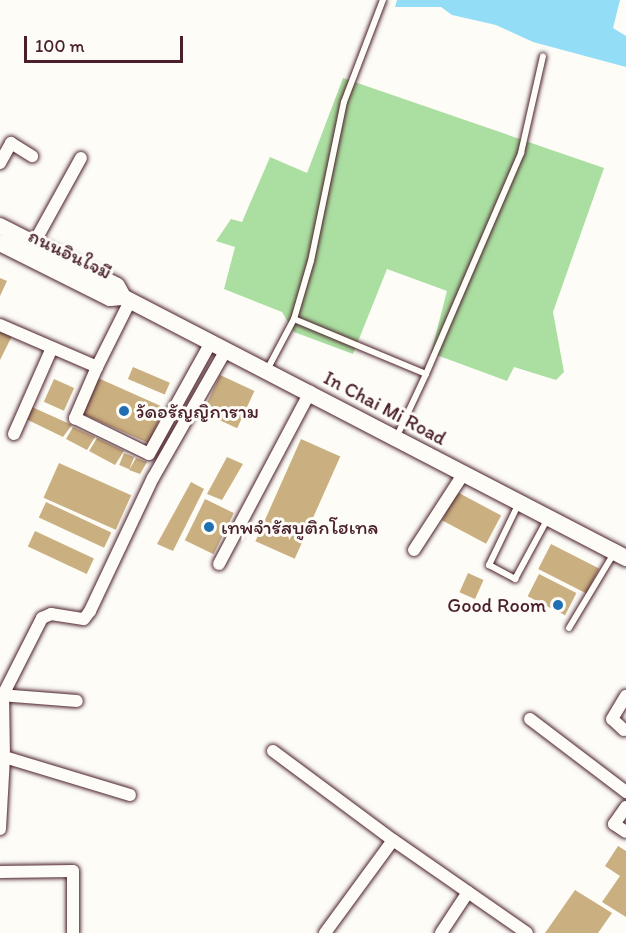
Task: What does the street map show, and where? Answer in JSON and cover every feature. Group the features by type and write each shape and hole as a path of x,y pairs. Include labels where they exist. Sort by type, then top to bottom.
{"main road":[{"name":"ถนนอินใจมี","path":"0,226 117,286 126,299"},
{"name":"ถนนอินใจมี","path":"0,243 96,291 126,299"},
{"name":"In Chai Mi Road","path":"126,299 310,392 620,555"}],"street":[{"path":"0,164 11,143 32,156"},
{"path":"34,243 81,158"},
{"path":"126,299 75,418 148,454 219,346"},
{"path":"0,325 97,367"},
{"path":"0,829 4,757 1,695 42,618 51,614 84,619 90,611 219,346"},
{"path":"14,434 52,348"},
{"path":"219,564 310,392"},
{"path":"414,550 464,473"},
{"path":"1,695 77,701"},
{"path":"624,729 612,719 626,696"},
{"path":"530,719 626,792"},
{"path":"273,751 393,840 526,933"},
{"path":"4,757 130,795"},
{"path":"626,807 614,824 626,832"},
{"path":"325,933 393,840"},
{"path":"0,872 73,872 74,933"},
{"path":"441,933 468,892"}],"lane":[{"path":"267,371 294,319 311,261 344,102 383,0"},
{"path":"396,438 521,153 543,56"},
{"path":"294,319 426,374"},
{"path":"520,502 489,566 515,579 547,517"},
{"path":"569,628 620,555"}],"green space":[{"path":"343,78 604,168 553,312 564,372 556,380 514,367 507,381 431,353 447,291 387,269 353,354 294,332 282,312 224,289 235,247 216,241 231,219 242,222 270,157 307,173"}],"water":[{"path":"397,0 620,0 613,28 626,36 626,67 533,42 496,25 452,15 441,7 395,7"}],"building":[{"path":"0,278 7,281 0,296"},
{"path":"0,328 13,334 0,360"},
{"path":"133,367 170,383 165,395 128,379"},
{"path":"220,375 254,391 237,428 203,412"},
{"name":"วัดอรัญญิการาม","path":"98,378 165,408 149,443 82,414"},
{"path":"54,379 74,388 64,411 44,402"},
{"path":"32,407 72,425 63,437 26,419"},
{"path":"73,427 95,437 87,450 66,439"},
{"path":"97,438 124,451 115,465 89,451"},
{"path":"301,439 340,456 295,559 255,541"},
{"path":"124,453 134,457 129,469 119,465"},
{"path":"227,457 243,464 222,500 207,494"},
{"path":"136,458 147,462 140,474 129,470"},
{"path":"59,463 131,495 116,530 44,498"},
{"path":"191,482 204,489 173,551 157,544"},
{"path":"457,492 501,515 486,544 442,520"},
{"name":"เทพจำรัสบูติกโฮเทล","path":"205,499 234,513 214,554 185,540"},
{"path":"46,502 111,532 104,548 39,517"},
{"path":"35,531 94,558 87,574 28,546"},
{"path":"551,544 599,569 586,593 538,569"},
{"path":"468,573 484,580 475,599 459,592"},
{"name":"Good Room","path":"539,574 576,593 565,615 528,596"},
{"path":"618,846 626,851 626,917 602,902 620,876 605,866"},
{"path":"575,890 612,913 598,933 545,933"}],"place":[{"name":"วัดอรัญญิการาม","path":"124,411"},
{"name":"เทพจำรัสบูติกโฮเทล","path":"209,527"},
{"name":"Good Room","path":"558,605"}]}
